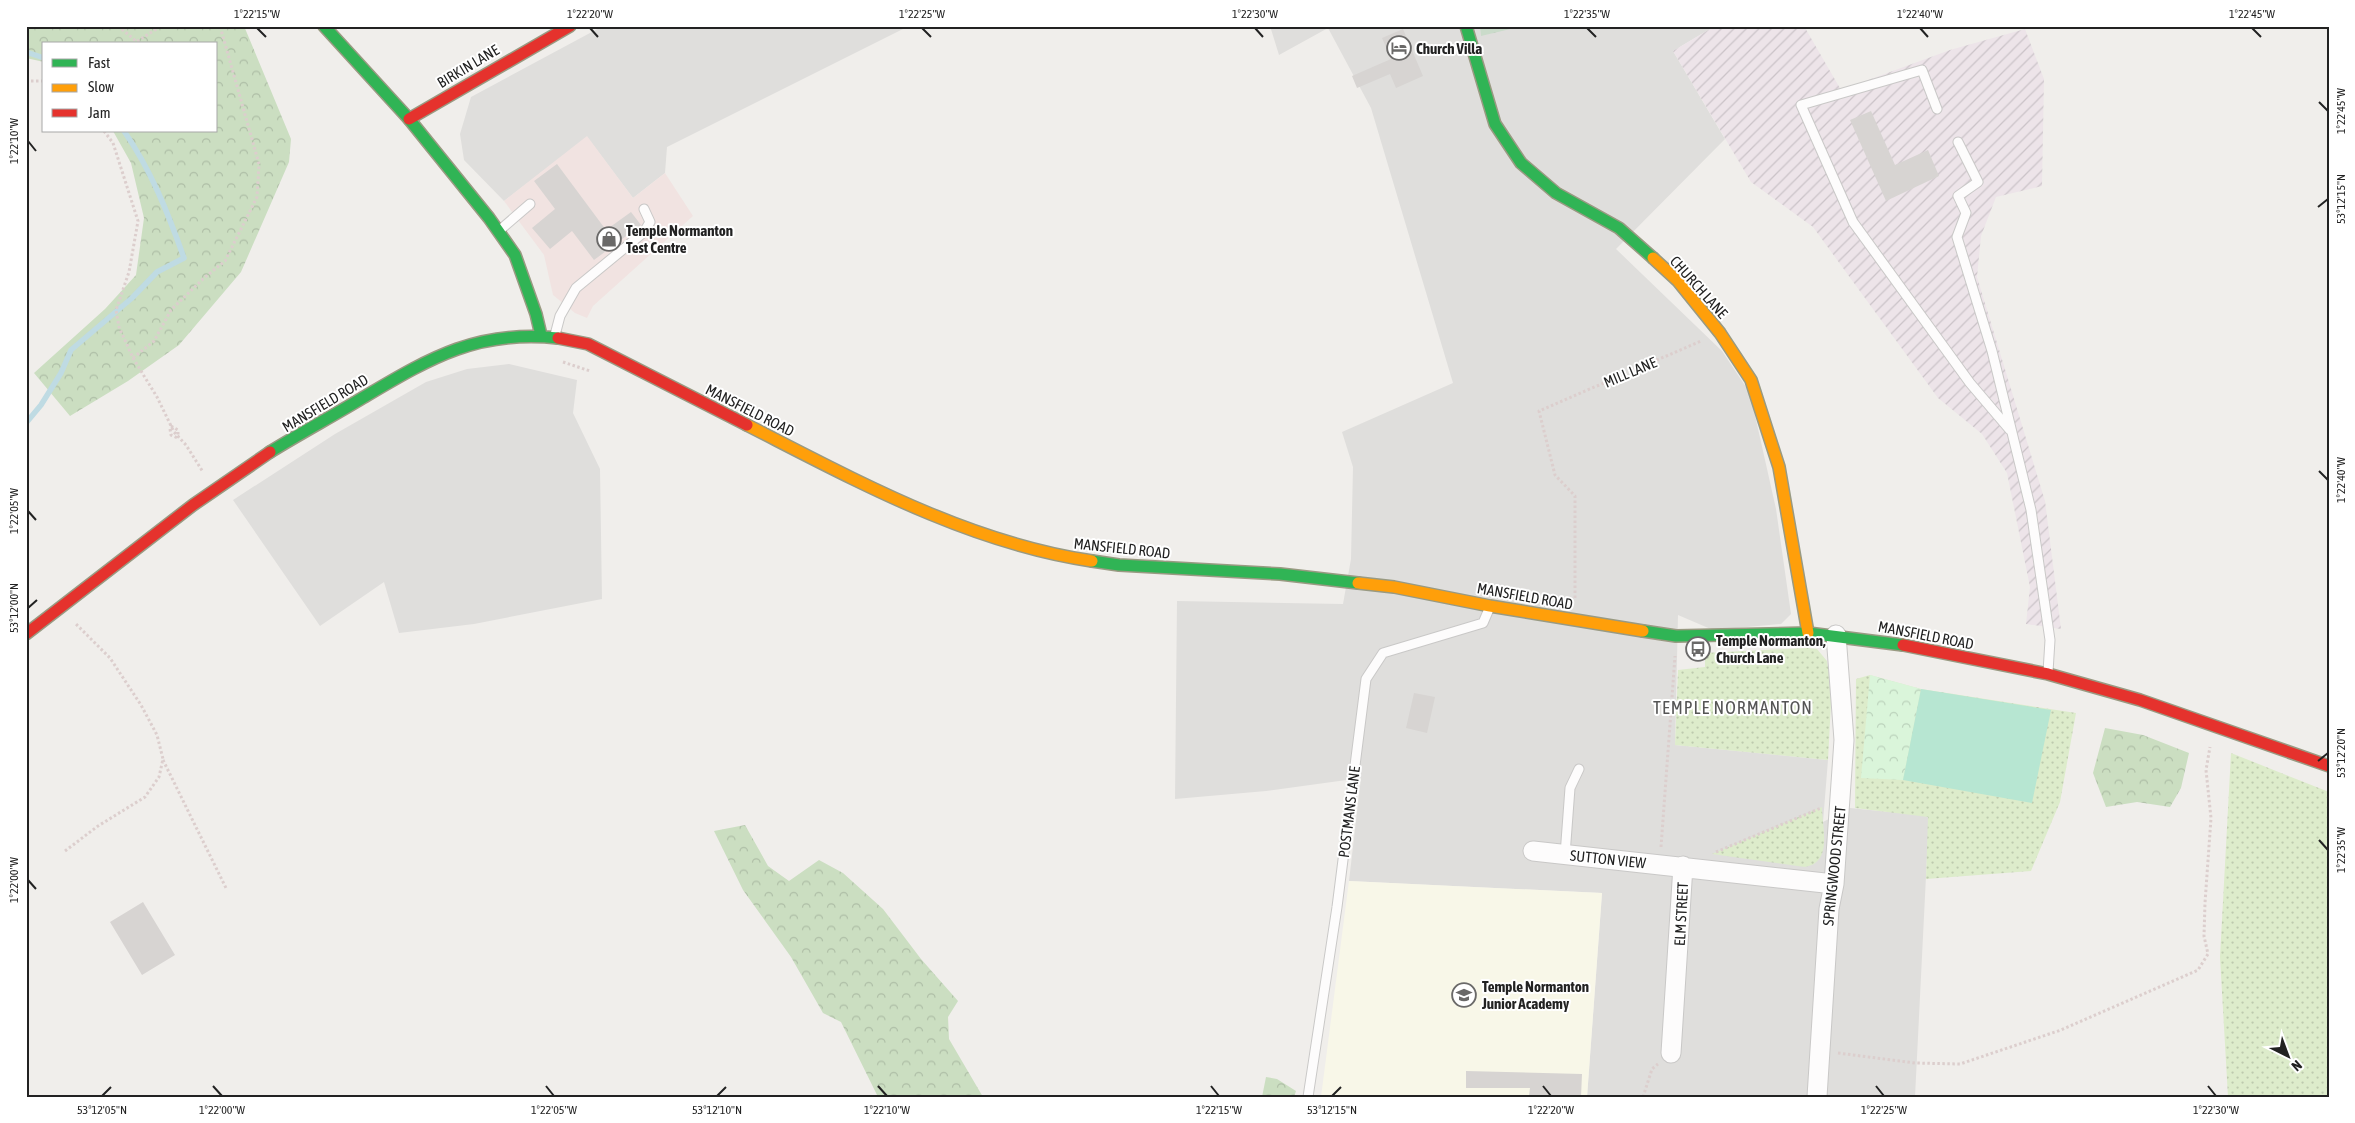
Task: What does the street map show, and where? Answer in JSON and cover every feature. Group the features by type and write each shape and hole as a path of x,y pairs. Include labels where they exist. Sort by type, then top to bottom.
{"main road":[{"path":"324,26 409,119 499,232 515,255 536,314 541,334"},
{"name":"BIRKIN LANE","path":"409,119 508,60 570,26"},
{"name":"CHURCH LANE","path":"1466,26 1495,124 1521,163 1556,193 1619,228 1678,281 1720,333 1751,380 1779,467 1808,634"},
{"name":"MANSFIELD ROAD","path":"26,634 214,490 252,464 436,355 471,343 503,336 541,334 588,344 846,476 918,509 988,535 1059,556 1119,566 1280,574 1394,587 1490,606 1676,636 1808,634 1836,635 1886,642 2048,674 2140,700 2329,766"}],"street":[{"name":"SPRINGWOOD STREET","path":"1817,1097 1828,909 1834,884 1844,740 1836,635"},
{"name":"SUTTON VIEW","path":"1533,851 1683,866"},
{"name":"ELM STREET","path":"1671,1053 1683,866 1834,884"}],"lane":[{"path":"1937,108 1922,70 1801,105 1853,222 1970,383 2012,432"},
{"path":"1958,142 1978,182 1958,196 1966,213 1957,237 1992,351 2031,510 2050,640 2048,674"},
{"path":"499,232 530,204"},
{"path":"554,336 560,316 576,288 644,232 650,222 644,209"},
{"name":"POSTMANS LANE","path":"1308,1097 1337,907 1366,679 1383,653 1483,623 1490,606"},
{"path":"1565,854 1570,788 1579,769"}],"path":[{"path":"118,26 134,42 161,26"},
{"path":"133,358 154,341 171,310 225,260 257,197 259,164 220,26"},
{"path":"26,81 42,81"},
{"path":"105,132 113,143 138,221 129,272 116,310 119,327 133,358 157,397 170,426 171,435 186,444 214,490"},
{"name":"MILL LANE","path":"1577,621 1574,595 1575,496 1555,476 1539,411 1720,333"},
{"path":"170,426 178,430 178,438"},
{"path":"62,607 110,658 141,705 157,735 163,759 226,888"},
{"path":"1660,865 1676,636"},
{"path":"1820,1050 1915,1063 1960,1064 2061,1030 2198,970 2208,954 2204,936 2212,818 2206,770 2213,724"},
{"path":"65,851 98,826 145,797 159,776 163,759"},
{"path":"1712,854 1840,800"},
{"path":"1643,1097 1652,1070 1671,1053"}],"shaded area":[{"path":"603,26 909,26 667,147 665,173 633,198 587,137 504,201 464,160 460,134 471,97"},
{"path":"1270,26 1715,26 1673,51 1725,139 1616,249 1722,351 1750,393 1776,509 1791,614 1781,624 1713,630 1678,615 1675,745 1828,760 1823,822 1850,808 1929,816 1915,1097 1587,1097 1602,893 1349,881 1361,778 1266,791 1175,799 1177,601 1343,604 1351,559 1353,467 1342,432 1453,383 1371,108 1328,28 1279,55"},
{"path":"1715,26 1804,26 1841,90 1950,50 2025,29 2044,79 2042,186 1996,197 1981,236 1977,277 2045,501 2061,629 2026,624 2030,587 2007,473 1982,434 1938,398 1813,227 1751,182 1673,51"},
{"path":"587,136 633,198 665,173 693,216 593,306 587,318 575,313 553,295 544,255 504,201"},
{"path":"509,364 577,380 573,413 600,469 602,599 474,624 399,633 384,582 320,626 233,500 335,434 426,382 467,369"},
{"name":"Temple Normanton Junior Academy","path":"1349,881 1602,893 1587,1097 1321,1097"}],"green space":[{"path":"26,26 244,26 291,139 289,162 241,272 179,345 128,381 70,416 34,373 105,309 136,275 144,218 131,163 114,132 218,132 218,42 42,42 42,62 26,58"},
{"path":"1480,26 1523,26 1481,36"},
{"path":"1817,649 1827,661 1831,703 1828,760 1675,745 1678,670 1705,667 1705,653"},
{"path":"1870,675 1921,689 2076,713 2060,802 2031,871 1926,879 1928,817 1855,808 1856,679"},
{"path":"1870,675 1921,689 1903,780 1861,778"},
{"path":"1921,689 2051,710 2032,803 1903,780"},
{"path":"2105,728 2143,735 2189,753 2181,788 2170,807 2137,802 2106,807 2093,773"},
{"path":"2231,753 2329,792 2329,1097 2228,1097 2220,957"},
{"path":"1822,807 1823,852 1814,864 1805,867 1712,854"},
{"path":"745,825 768,866 789,881 819,860 843,873 883,909 921,959 958,1001 948,1017 949,1039 983,1097 878,1097 841,1022 823,1013 791,957 743,890 714,831"},
{"path":"1266,1077 1277,1079 1296,1091 1294,1097 1262,1097"}],"building":[{"name":"Church Villa","path":"1403,29 1423,76 1396,88 1390,74 1357,88 1352,76 1391,59 1382,38"},
{"path":"1871,111 1895,165 1928,150 1939,176 1886,201 1850,120"},
{"path":"557,164 606,230 631,212 641,225 594,260 572,231 550,249 532,228 555,209 534,181"},
{"path":"1414,693 1435,697 1427,733 1406,728"},
{"path":"143,902 175,955 142,975 110,922"},
{"path":"1466,1071 1582,1074 1581,1097 1529,1096 1530,1088 1466,1088"}],"waterway":[{"path":"26,52 42,57"},
{"path":"26,423 41,405 61,373 71,350 132,298 157,272 184,258 158,192 143,161 125,132"}],"traffic: fast":[{"path":"324,26 409,119 489,218 515,255 536,314 541,335"},
{"path":"1466,26 1495,124 1521,163 1556,193 1619,228 1653,258"},
{"path":"270,452 430,360 476,343 501,338 528,336 558,338"},
{"path":"1092,561 1119,565 1280,574 1358,583"},
{"path":"1643,631 1676,636 1808,633 1903,645"}],"traffic: slow":[{"path":"1653,258 1678,281 1720,333 1751,380 1779,467 1808,633"},
{"path":"747,425 872,488 958,525 1046,552 1092,561"},
{"path":"1358,583 1394,587 1490,606 1643,631"}],"traffic: jam":[{"path":"409,119 570,26"},
{"path":"558,338 588,344 747,425"},
{"path":"26,634 193,505 270,452"},
{"path":"1903,645 2048,674 2140,700 2329,766"}],"place":[{"name":"Church Villa","path":"1399,48"},
{"name":"Temple Normanton Test Centre","path":"609,239"},
{"name":"Temple Normanton, Church Lane","path":"1698,649"},
{"name":"Temple Normanton Junior Academy","path":"1464,995"}],"district":[{"name":"TEMPLE NORMANTON","path":"1733,707"}]}
